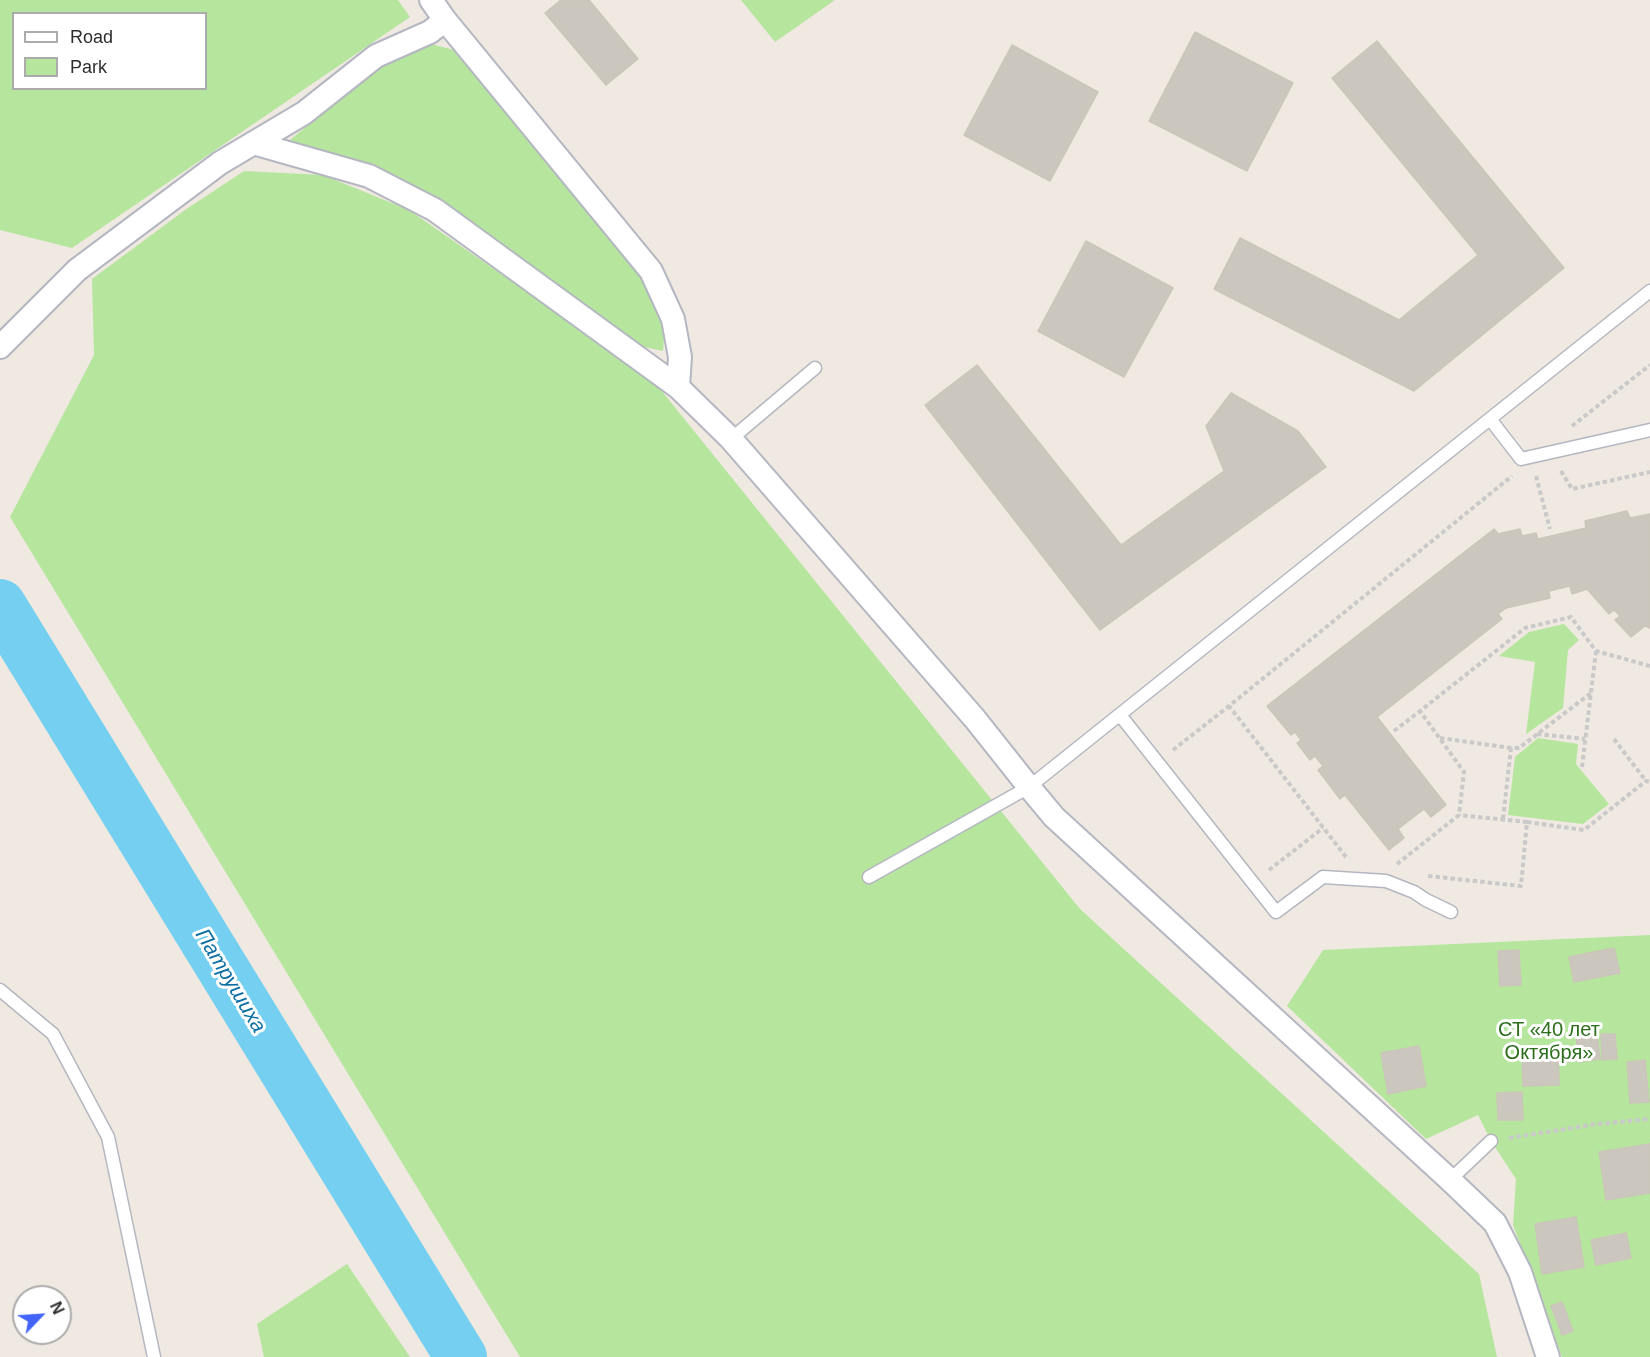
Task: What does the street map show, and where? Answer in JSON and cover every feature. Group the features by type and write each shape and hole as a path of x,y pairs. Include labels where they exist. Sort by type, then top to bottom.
{"street":[{"path":"431,0 651,271 673,319 680,357 678,387"},
{"path":"0,347 77,270 220,163 304,113 376,56 430,32 445,20"},
{"path":"253,143 369,176 435,210 678,387 731,439 975,719 1054,818 1495,1223 1520,1272 1548,1357"}],"lane":[{"path":"868,877 1029,788 1650,291"},
{"path":"731,439 815,368"},
{"path":"1490,419 1521,459 1650,430"},
{"path":"1120,715 1276,912 1323,877 1386,881 1414,892 1451,912"},
{"path":"0,990 53,1034 108,1137 154,1357"},
{"path":"1450,1180 1491,1141"}],"path":[{"path":"1549,453 1572,489 1650,472"},
{"path":"1158,762 1511,477 1519,475"},
{"path":"1394,731 1525,628 1571,617 1596,651 1650,666"},
{"path":"1582,767 1596,651"},
{"path":"1440,738 1519,748 1591,693"},
{"path":"1229,706 1348,859"},
{"path":"1420,711 1464,772 1459,815"},
{"path":"1536,734 1585,739"},
{"path":"1397,864 1459,815 1584,830 1648,782 1614,739"},
{"path":"1503,819 1511,748"},
{"path":"1421,875 1521,886 1527,822"},
{"path":"1253,882 1323,828"},
{"path":"1491,1141 1597,1124 1650,1119"}],"green space":[{"path":"0,0 398,0 410,17 72,248 0,230"},
{"path":"741,0 835,0 775,42"},
{"path":"427,43 458,51 651,286 665,324 663,351 640,346 434,196 359,161 285,144 382,64"},
{"path":"244,171 323,175 409,210 652,379 1080,909 1479,1274 1497,1357 520,1357 10,517 94,355 92,279 185,210"},
{"path":"1564,624 1579,640 1568,650 1563,708 1526,734 1535,662 1499,656 1529,632"},
{"path":"1538,738 1578,744 1576,764 1609,804 1583,824 1508,815 1515,757"},
{"name":"СТ «40 лет Октября»","path":"1650,935 1650,1357 1562,1357 1513,1225 1516,1179 1491,1141 1478,1115 1426,1139 1287,1006 1323,950"},
{"path":"347,1264 410,1357 264,1357 257,1324"}],"building":[{"path":"561,0 589,0 638,59 606,85 545,13"},
{"path":"1195,32 1293,83 1247,171 1149,121"},
{"path":"1377,41 1564,268 1414,391 1214,289 1240,238 1399,320 1478,255 1332,78"},
{"path":"1012,45 1098,92 1050,181 964,135"},
{"path":"1086,241 1173,288 1124,377 1038,331"},
{"path":"977,365 1121,545 1224,471 1206,426 1231,393 1298,431 1326,467 1100,630 925,405"},
{"path":"1627,511 1630,518 1650,514 1650,628 1645,626 1631,637 1615,620 1620,616 1614,610 1609,614 1587,589 1572,594 1570,586 1549,591 1550,598 1506,608 1498,614 1502,619 1377,717 1446,805 1431,817 1424,809 1398,829 1404,838 1389,850 1345,795 1340,799 1318,770 1323,766 1315,756 1310,760 1297,743 1301,740 1295,732 1291,735 1267,706 1494,529 1498,534 1520,529 1522,536 1536,533 1538,539 1586,528 1585,521"},
{"path":"1614,948 1620,973 1574,982 1569,957"},
{"path":"1519,950 1521,985 1500,986 1498,951"},
{"path":"1597,1032 1600,1059 1579,1062 1576,1034"},
{"path":"1601,1034 1615,1034 1617,1059 1602,1060"},
{"path":"1419,1046 1426,1086 1388,1094 1381,1053"},
{"path":"1558,1047 1559,1085 1523,1086 1522,1048"},
{"path":"1645,1060 1649,1102 1630,1103 1627,1062"},
{"path":"1522,1092 1523,1120 1498,1120 1497,1093"},
{"path":"1650,1144 1650,1193 1606,1200 1599,1152"},
{"path":"1576,1217 1584,1267 1542,1274 1535,1224"},
{"path":"1626,1233 1631,1258 1596,1265 1591,1240"},
{"path":"1562,1302 1573,1331 1562,1335 1551,1306"}],"waterway":[{"name":"Патрушиха","path":"0,605 461,1357"}]}
